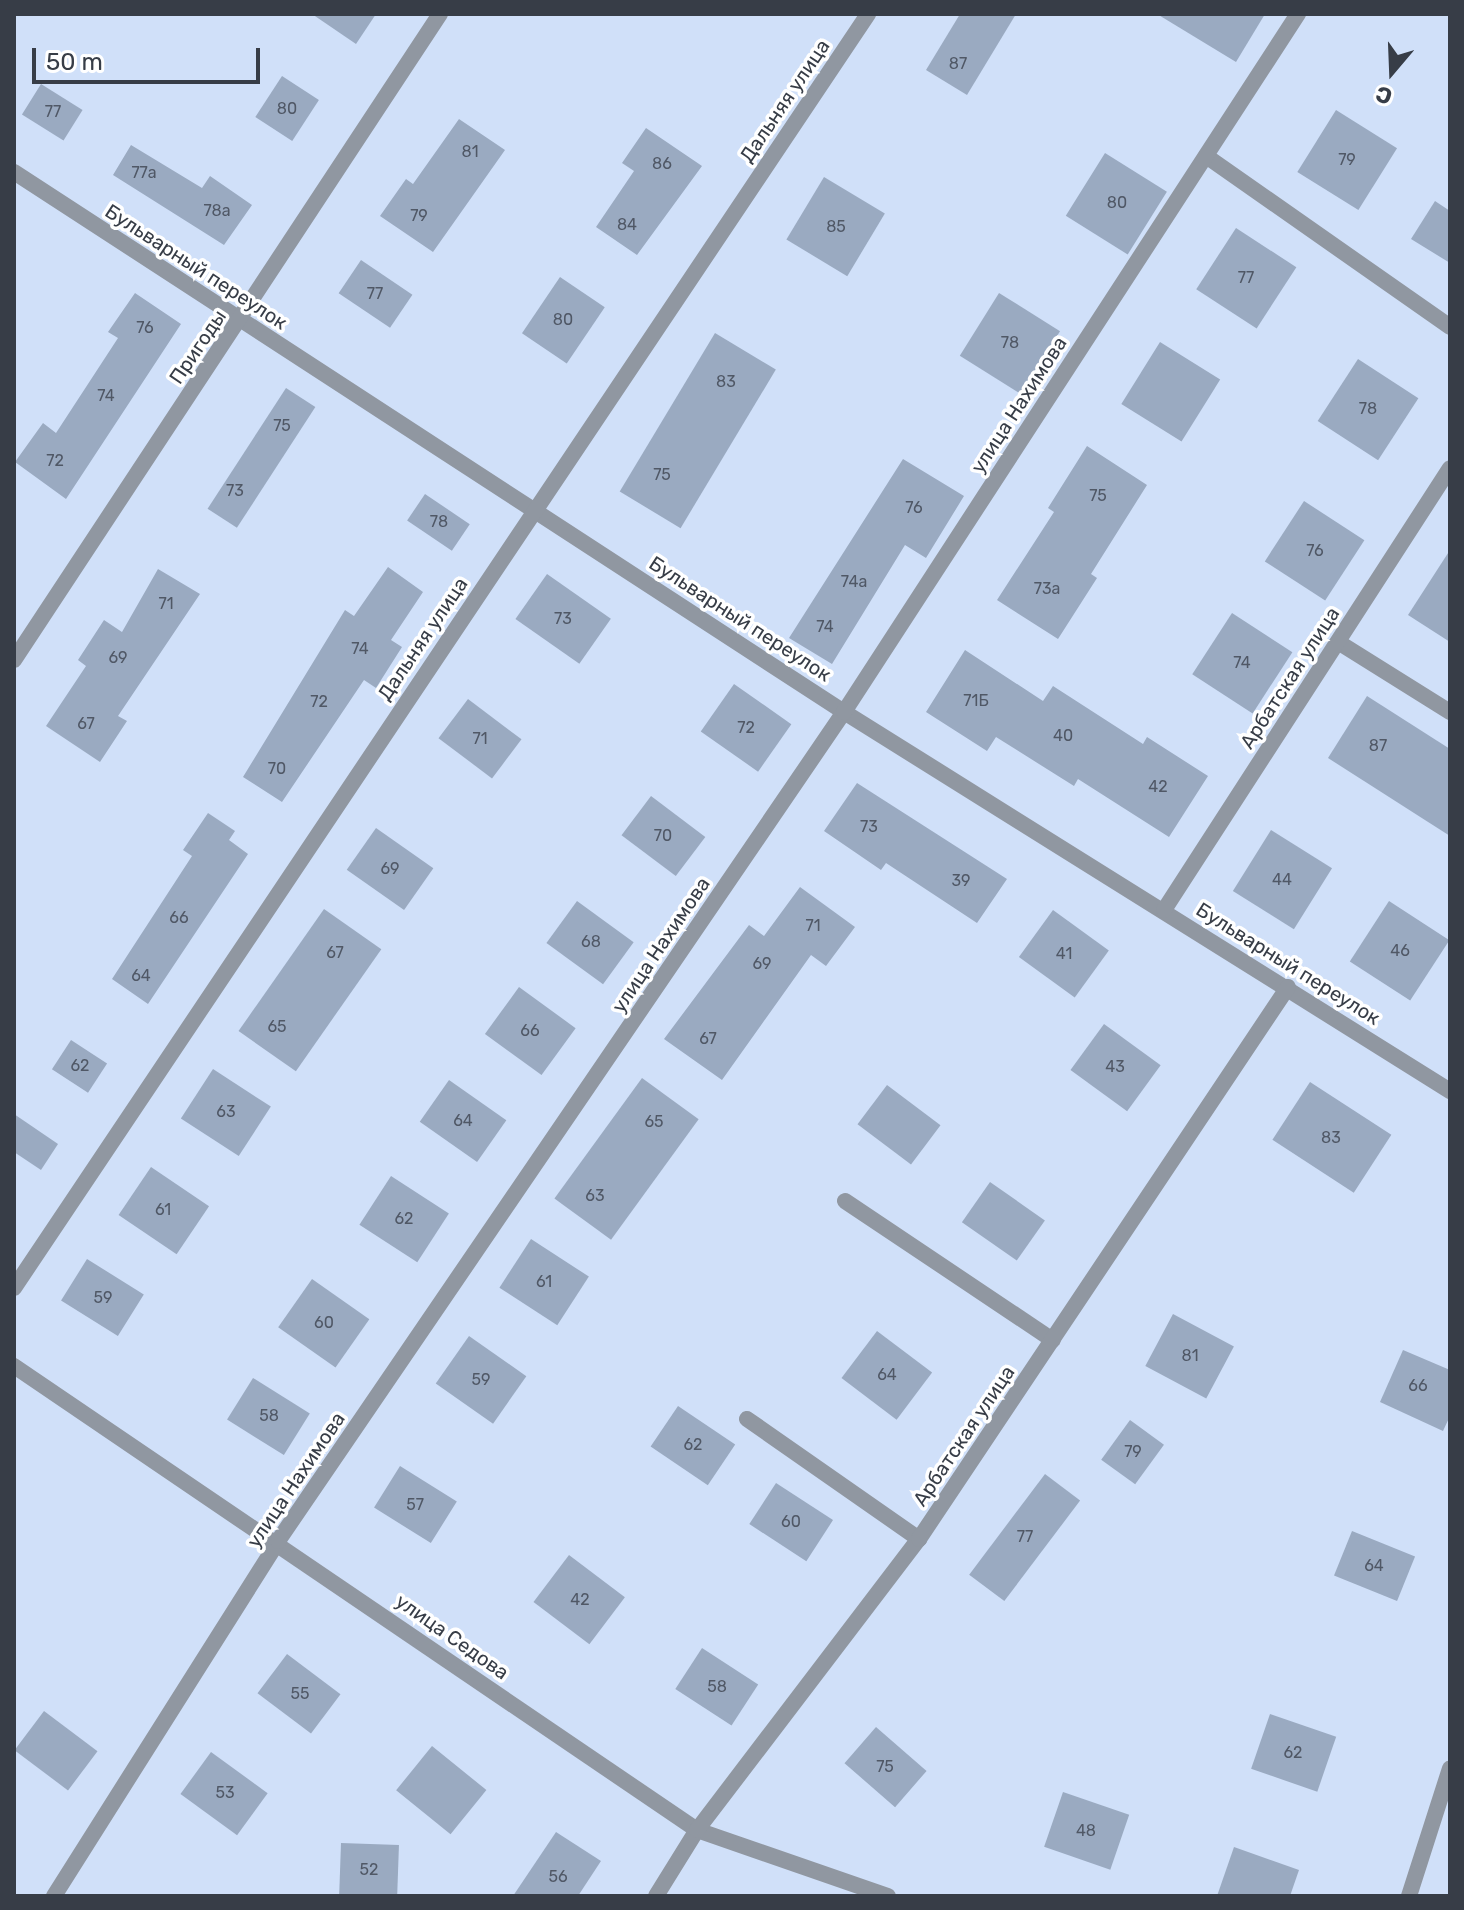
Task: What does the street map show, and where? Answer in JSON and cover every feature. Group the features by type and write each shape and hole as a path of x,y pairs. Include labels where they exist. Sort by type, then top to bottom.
{"street":[{"name":"Пригоды","path":"14,660 440,14"},
{"name":"Дальняя улица","path":"14,1288 868,14"},
{"name":"улица Нахимова","path":"54,1896 278,1541 844,712 1298,14"},
{"path":"1206,156 1450,327"},
{"name":"Бульварный переулок","path":"14,172 535,507 844,712 1450,1091"},
{"name":"Арбатская улица","path":"1164,910 1450,468"},
{"path":"1338,642 1450,712"},
{"name":"Арбатская улица","path":"656,1896 697,1830 919,1539 1288,987"},
{"path":"845,1201 1053,1340"},
{"name":"улица Седова","path":"14,1366 278,1541 697,1830 888,1896"},
{"path":"747,1419 919,1539"},
{"path":"1409,1896 1450,1768"}],"building":[{"path":"312,14 376,14 356,44"},
{"path":"960,14 1016,14 967,95 926,70"},
{"path":"1157,14 1265,14 1236,62"},
{"path":"282,76 319,100 292,141 255,117"},
{"path":"41,84 83,110 63,140 22,115"},
{"path":"1336,110 1397,148 1358,210 1297,172"},
{"path":"459,119 505,150 433,252 380,216 406,179 413,184"},
{"path":"646,128 702,166 637,255 596,227 634,171 622,163"},
{"path":"131,145 202,188 210,176 252,205 224,245 113,175"},
{"path":"1105,153 1167,192 1128,254 1066,216"},
{"path":"824,177 885,214 847,276 786,240"},
{"path":"1435,201 1450,211 1450,263 1411,239"},
{"path":"1236,228 1296,267 1257,328 1196,289"},
{"path":"361,260 412,295 390,328 339,293"},
{"path":"560,277 605,307 567,364 522,333"},
{"path":"135,293 181,324 66,499 15,462 43,423 56,433 118,338 108,332"},
{"path":"999,293 1060,331 1021,394 960,356"},
{"path":"715,333 776,370 681,528 620,492"},
{"path":"1160,342 1220,380 1182,442 1121,404"},
{"path":"1358,359 1418,398 1378,460 1318,421"},
{"path":"286,388 315,407 237,528 208,509"},
{"path":"1087,446 1147,485 1091,574 1097,578 1058,639 997,600 1054,512 1048,508"},
{"path":"903,459 964,496 926,558 905,545 832,664 789,638"},
{"path":"425,494 470,524 452,551 407,521"},
{"path":"1304,501 1364,540 1325,601 1265,561"},
{"path":"1450,550 1450,642 1408,615"},
{"path":"388,567 423,592 391,640 402,647 376,688 364,680 282,802 243,777 345,610 354,616"},
{"path":"158,569 200,594 118,716 127,721 100,762 46,726 86,666 78,660 104,620 122,632"},
{"path":"547,574 611,619 579,664 515,619"},
{"path":"1232,613 1292,652 1253,713 1192,674"},
{"path":"965,650 1043,701 1053,686 1143,744 1147,737 1208,776 1169,837 1078,779 1074,786 996,737 987,751 926,712"},
{"path":"734,684 791,724 758,772 701,732"},
{"path":"1367,696 1450,749 1450,836 1328,758"},
{"path":"468,699 522,739 492,778 439,738"},
{"path":"857,783 1007,879 977,923 886,863 881,870 824,831"},
{"path":"651,796 705,837 676,876 622,835"},
{"path":"208,813 235,831 229,840 248,854 148,1004 112,979 192,856 183,850"},
{"path":"376,828 433,868 404,910 347,870"},
{"path":"1271,830 1332,868 1294,929 1233,891"},
{"path":"800,887 855,927 826,966 811,955 722,1080 664,1039 749,925 764,936"},
{"path":"577,901 634,942 603,984 546,943"},
{"path":"1389,901 1449,940 1410,1001 1350,961"},
{"path":"324,909 381,949 296,1071 239,1031"},
{"path":"1053,910 1109,951 1075,997 1019,957"},
{"path":"519,987 576,1028 542,1075 485,1034"},
{"path":"1104,1024 1161,1065 1127,1111 1070,1070"},
{"path":"71,1040 107,1063 88,1093 52,1069"},
{"path":"213,1069 271,1107 239,1156 181,1118"},
{"path":"642,1078 699,1119 611,1240 554,1199"},
{"path":"449,1080 506,1120 477,1162 420,1122"},
{"path":"1310,1082 1391,1135 1354,1193 1272,1140"},
{"path":"887,1085 941,1125 911,1164 858,1124"},
{"path":"14,1114 58,1144 41,1170 14,1152"},
{"path":"151,1167 209,1206 177,1254 119,1215"},
{"path":"391,1176 449,1214 417,1262 359,1225"},
{"path":"990,1182 1045,1220 1017,1261 962,1222"},
{"path":"531,1239 589,1277 557,1325 499,1288"},
{"path":"87,1259 144,1295 118,1336 61,1301"},
{"path":"312,1279 369,1319 335,1367 278,1327"},
{"path":"1173,1314 1234,1346 1206,1398 1145,1366"},
{"path":"877,1331 932,1373 897,1420 841,1378"},
{"path":"469,1336 526,1376 493,1424 436,1384"},
{"path":"1403,1350 1450,1370 1450,1416 1443,1431 1380,1402"},
{"path":"253,1378 310,1414 284,1455 227,1420"},
{"path":"678,1406 735,1445 708,1485 651,1447"},
{"path":"1130,1420 1164,1445 1135,1484 1101,1460"},
{"path":"400,1466 457,1502 431,1543 374,1508"},
{"path":"1045,1474 1080,1500 1004,1601 969,1575"},
{"path":"776,1483 833,1520 806,1561 749,1524"},
{"path":"1352,1531 1415,1556 1397,1601 1334,1576"},
{"path":"569,1555 625,1597 589,1644 533,1602"},
{"path":"702,1648 758,1684 732,1726 675,1689"},
{"path":"287,1654 341,1694 311,1733 258,1693"},
{"path":"44,1711 98,1751 68,1790 15,1750"},
{"path":"1270,1714 1336,1737 1317,1792 1251,1769"},
{"path":"876,1727 927,1771 895,1807 845,1763"},
{"path":"432,1746 486,1790 451,1834 396,1790"},
{"path":"211,1752 268,1793 237,1835 180,1794"},
{"path":"1063,1792 1129,1815 1110,1870 1044,1847"},
{"path":"556,1832 601,1861 578,1896 513,1896"},
{"path":"341,1843 399,1845 397,1896 339,1896"},
{"path":"1234,1847 1299,1870 1290,1896 1217,1896"}]}
